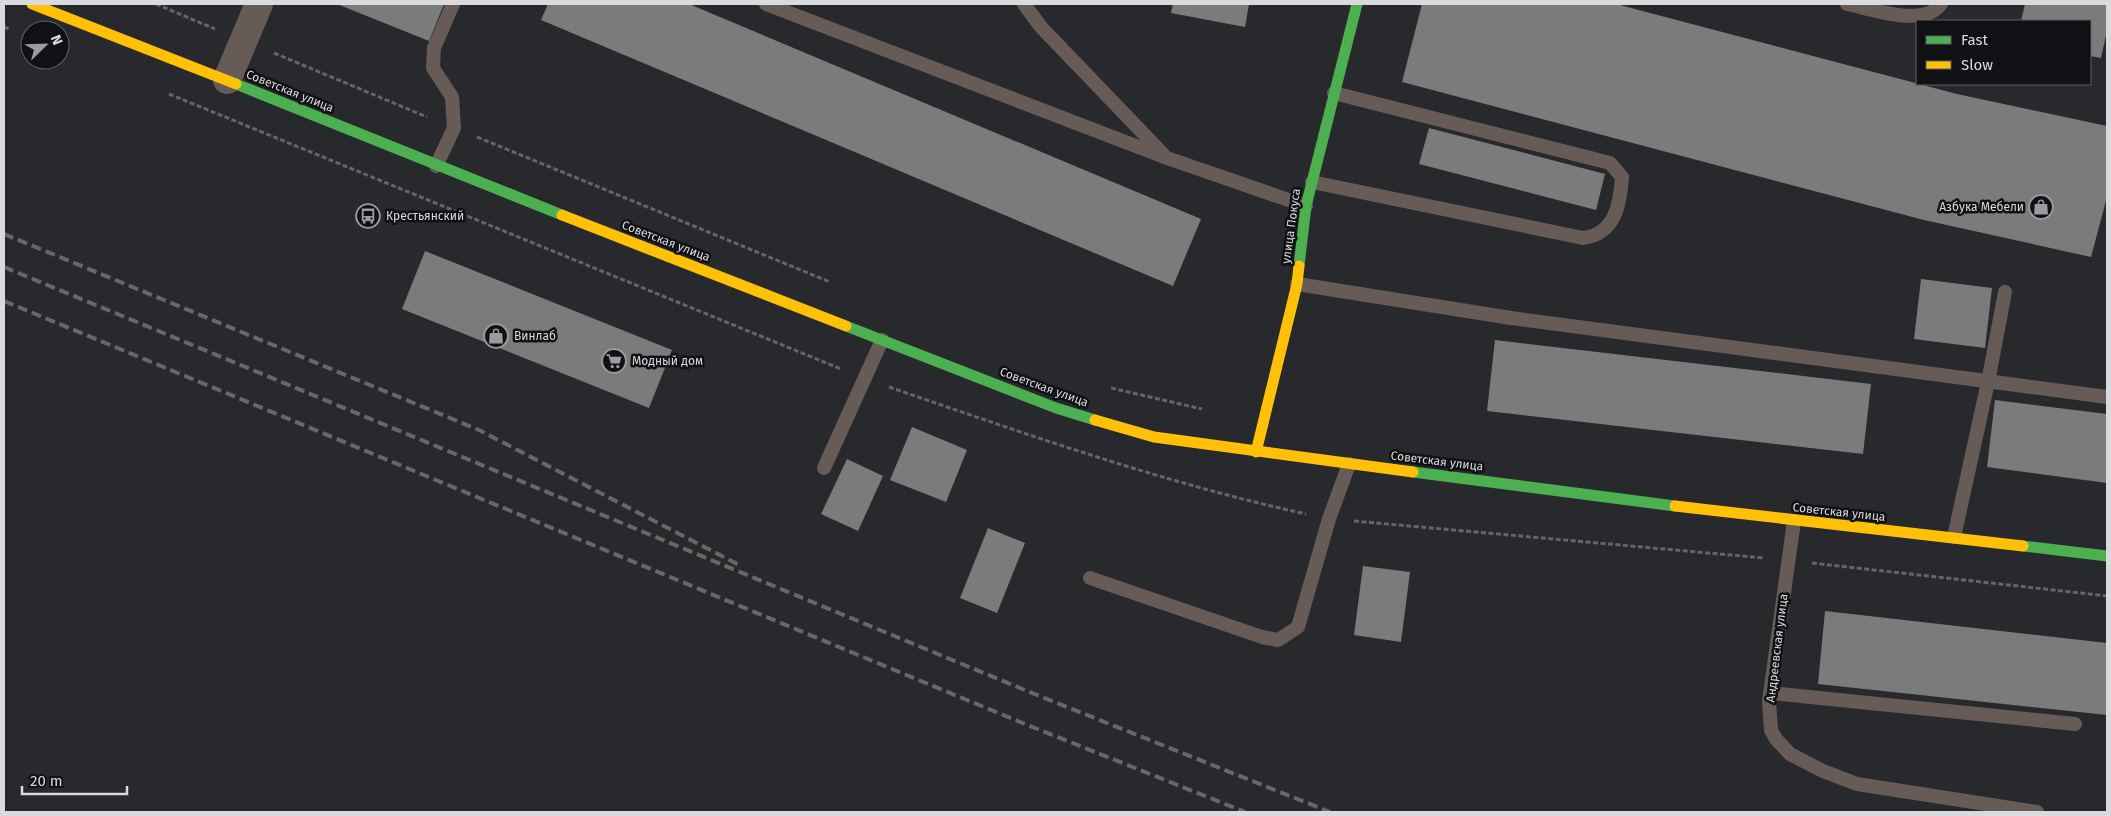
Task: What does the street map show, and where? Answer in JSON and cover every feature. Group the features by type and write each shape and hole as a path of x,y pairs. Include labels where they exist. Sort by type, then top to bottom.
{"main road":[{"name":"Советская улица","path":"32,4 227,80 436,166 1056,408 1154,437 1794,522 1954,537 2107,556"},
{"name":"улица Покуса","path":"1256,452 1297,284 1306,206 1357,4"}],"street":[{"path":"227,80 259,4"}],"lane":[{"path":"436,166 454,128 452,97 433,68 434,48 452,4"},
{"path":"766,4 1167,158 1306,206"},
{"path":"1024,4 1041,27 1167,158"},
{"path":"1847,4 1909,17 1937,9 1941,4"},
{"path":"1312,182 1583,238 1597,236 1609,226 1621,194 1622,177 1610,164 1334,93"},
{"path":"1297,284 1510,318 2107,397"},
{"path":"1954,537 1988,382 2005,292"},
{"path":"824,468 882,340"},
{"path":"1090,578 1262,637 1278,640 1298,627 1329,519 1349,464"},
{"name":"Андреевская улица","path":"1794,522 1771,693 1771,730 1776,739 1790,754 1823,771 1857,784 2036,812"},
{"path":"1771,693 2075,724"}],"path":[{"path":"156,4 836,285"},
{"path":"1102,386 1205,410"}],"building":[{"path":"337,4 444,4 429,41"},
{"path":"548,4 689,4 1201,219 1173,286 541,20"},
{"path":"1173,4 1249,4 1245,27 1171,13"},
{"path":"1422,4 1616,4 1916,83 1916,85 2107,126 2107,197 2091,257 1924,220 1402,82"},
{"path":"2025,4 2107,4 2107,31 2101,58 2091,56 2091,20 2021,20"},
{"path":"1429,128 1605,174 1596,210 1419,164"},
{"path":"425,251 672,350 649,408 402,309"},
{"path":"1921,279 1992,288 1985,348 1914,339"},
{"path":"1495,340 1871,384 1863,454 1487,411"},
{"path":"1995,400 2107,414 2107,483 1987,467"},
{"path":"912,427 967,450 946,502 890,480"},
{"path":"847,459 883,476 858,531 821,514"},
{"path":"988,528 1025,543 997,613 960,598"},
{"path":"1363,566 1410,572 1401,642 1354,635"},
{"path":"1825,611 2107,643 2107,715 1818,684"}],"railway":[{"path":"4,234 479,430 741,566"},
{"path":"4,267 1032,693 1330,812"},
{"path":"4,301 1020,722 1245,812"}],"traffic: fast":[{"path":"1299,266 1306,206 1357,4"},
{"path":"236,84 562,215"},
{"path":"846,326 1056,408 1095,420"},
{"path":"1413,472 1675,506"},
{"path":"2023,546 2107,556"}],"traffic: slow":[{"path":"32,4 236,84"},
{"path":"562,215 846,326"},
{"path":"1256,452 1297,284 1299,266"},
{"path":"1095,420 1154,437 1413,472"},
{"path":"1675,506 2023,546"}],"place":[{"name":"Азбука Мебели","path":"2041,207"},
{"name":"Крестьянский","path":"368,216"},
{"name":"Винлаб","path":"496,336"},
{"name":"Модный дом","path":"614,361"}]}
